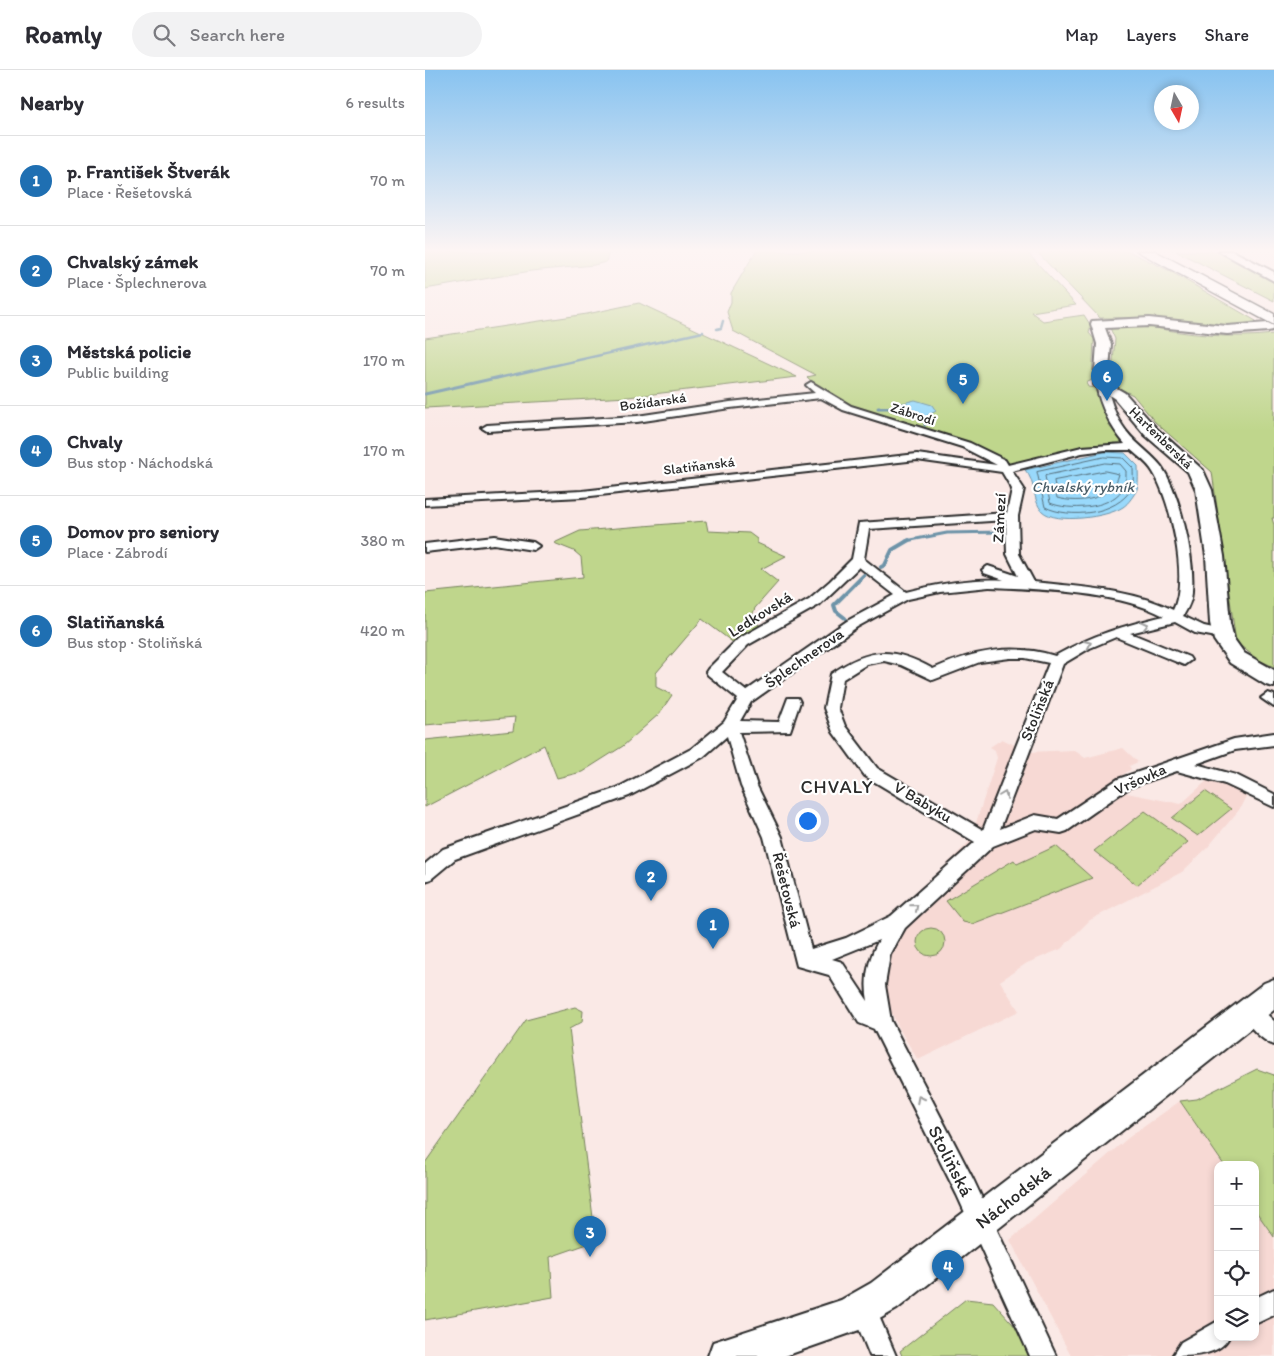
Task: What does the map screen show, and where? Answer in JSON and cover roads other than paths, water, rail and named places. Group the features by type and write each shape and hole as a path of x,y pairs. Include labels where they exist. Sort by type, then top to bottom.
{"highway":[{"path":"1248,311 1271,324"}],"street":[{"path":"1175,618 1183,606 1186,589 1186,572 1177,525 1162,477 1110,416 1101,385 1104,344 1097,324 1149,322 1227,330 1271,324"},
{"name":"Zábrodí","path":"811,385 823,395 847,408 966,446 1001,462 1006,469"},
{"name":"Hartenberská","path":"1101,385 1120,396 1151,432 1195,470 1204,490 1215,556 1222,634 1227,647 1272,693"},
{"name":"Božídarská","path":"487,428 637,419 730,405 823,395"},
{"path":"1006,469 1060,455 1105,447 1135,447"},
{"name":"Slatiňanská","path":"425,502 582,494 917,457 1006,469"},
{"name":"Zámezí","path":"1006,469 1018,489 1013,516 1013,554 1029,585"},
{"path":"904,596 858,560 863,526 1013,516"},
{"path":"425,548 494,540 533,546"},
{"name":"Ledkovská","path":"746,698 713,672 743,642 814,602 858,560"},
{"path":"988,570 1029,585"},
{"name":"Šplechnerova","path":"425,874 449,854 623,792 697,753 729,726 746,698 852,624 904,596 940,588 989,583 1029,585 1102,594 1142,603 1200,630 1222,634"},
{"name":"Stoliňská","path":"1043,1356 981,1222 881,1022 875,985 881,954 898,922 987,841 1057,661 1085,645 1116,632 1175,618"},
{"path":"1116,632 1184,660"},
{"name":"V Babyku","path":"987,841 908,792 871,772 838,728 831,708 836,677 850,666 876,655 905,659 933,675 947,668 991,653 1025,652 1057,661"},
{"path":"729,726 785,727 793,702"},
{"name":"Řešetovská","path":"729,726 735,738 749,786 773,837 804,960"},
{"name":"Vršovka","path":"987,841 1035,822 1061,826 1124,783 1174,764 1234,745 1274,739"},
{"path":"1174,764 1230,779 1274,802"},
{"path":"804,960 851,944 898,922"},
{"name":"Stoliňská","path":"804,960 835,968 866,1016 881,1022"},
{"path":"1262,1002 1274,1036"},
{"name":"Náchodská","path":"727,1356 827,1324 863,1309 884,1296 1262,1002"},
{"path":"1259,1310 1274,1301"},
{"path":"863,1309 883,1356"},
{"path":"1185,1356 1189,1350 1214,1336"}],"water":[{"path":"915,400 932,405 936,411 927,416 926,420 892,409 891,406"},
{"name":"Chvalský rybník","path":"1104,452 1125,453 1138,466 1137,489 1127,504 1116,511 1106,514 1070,519 1058,518 1042,511 1037,502 1031,480 1025,470"}],"waterway":[{"path":"717,329 721,328 723,321"},
{"path":"494,379 703,332"},
{"path":"425,394 500,377"},
{"path":"878,408 892,408"},
{"path":"924,419 925,425"},
{"path":"908,541 947,533 1002,532"},
{"path":"881,567 885,565 892,550 908,541"},
{"path":"845,618 836,611 834,605 864,575"}],"place":[{"name":"Slatiňanská","path":"1107,401"},
{"name":"Domov pro seniory","path":"963,404"},
{"name":"Chvalský zámek","path":"651,901"},
{"name":"p. František Štverák","path":"713,949"},
{"name":"Městská policie","path":"590,1257"},
{"name":"Chvaly","path":"948,1291"}],"district":[{"name":"CHVALY","path":"837,786"}]}
